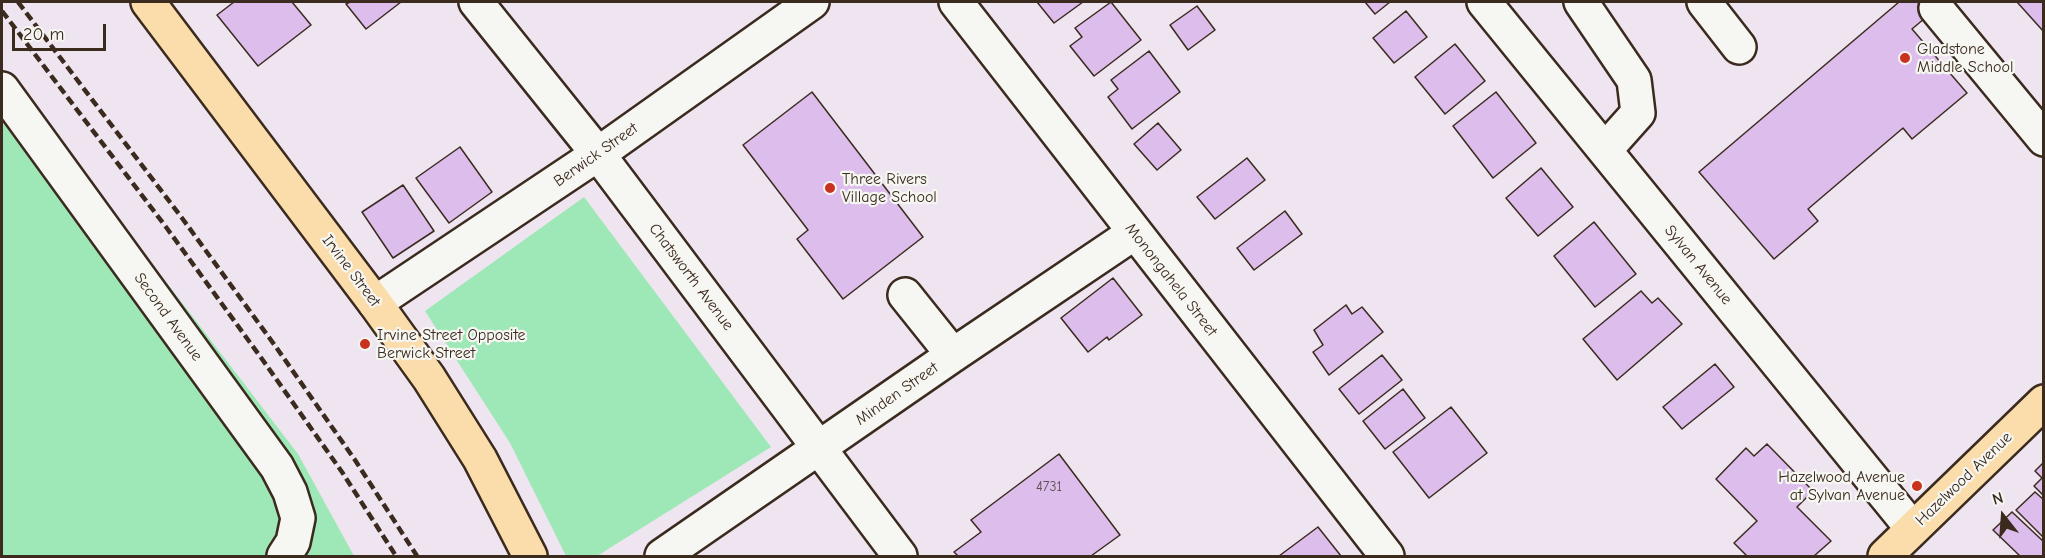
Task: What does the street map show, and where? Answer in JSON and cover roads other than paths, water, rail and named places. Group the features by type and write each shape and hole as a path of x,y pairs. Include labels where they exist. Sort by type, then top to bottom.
{"main road":[{"name":"Irvine Street","path":"150,2 429,378 480,459 530,556"},
{"name":"Hazelwood Avenue","path":"1885,556 2043,402"}],"street":[{"name":"Chatsworth Avenue","path":"476,2 598,154 900,556"},
{"name":"Berwick Street","path":"375,303 598,154 812,2"},
{"name":"Monongahela Street","path":"956,2 1387,556"},
{"name":"Sylvan Avenue","path":"1484,2 1912,528"},
{"path":"1581,2 1634,80 1638,113 1605,150"},
{"path":"1704,2 1739,47"},
{"path":"1936,8 2043,139"},
{"name":"Second Avenue","path":"2,88 277,467 290,492 298,518 293,542 284,556"},
{"name":"Minden Street","path":"662,556 1134,233"},
{"path":"905,295 953,355"}],"railway":[{"path":"18,2 182,218 276,347 355,460 417,556"},
{"path":"2,11 166,227 262,359 342,472 396,556"}],"place":[{"name":"Gladstone Middle School","path":"1905,58"},
{"name":"Three Rivers Village School","path":"830,188"},
{"name":"Irvine Street Opposite Berwick Street","path":"365,344"},
{"name":"Hazelwood Avenue at Sylvan Avenue","path":"1917,486"}]}
